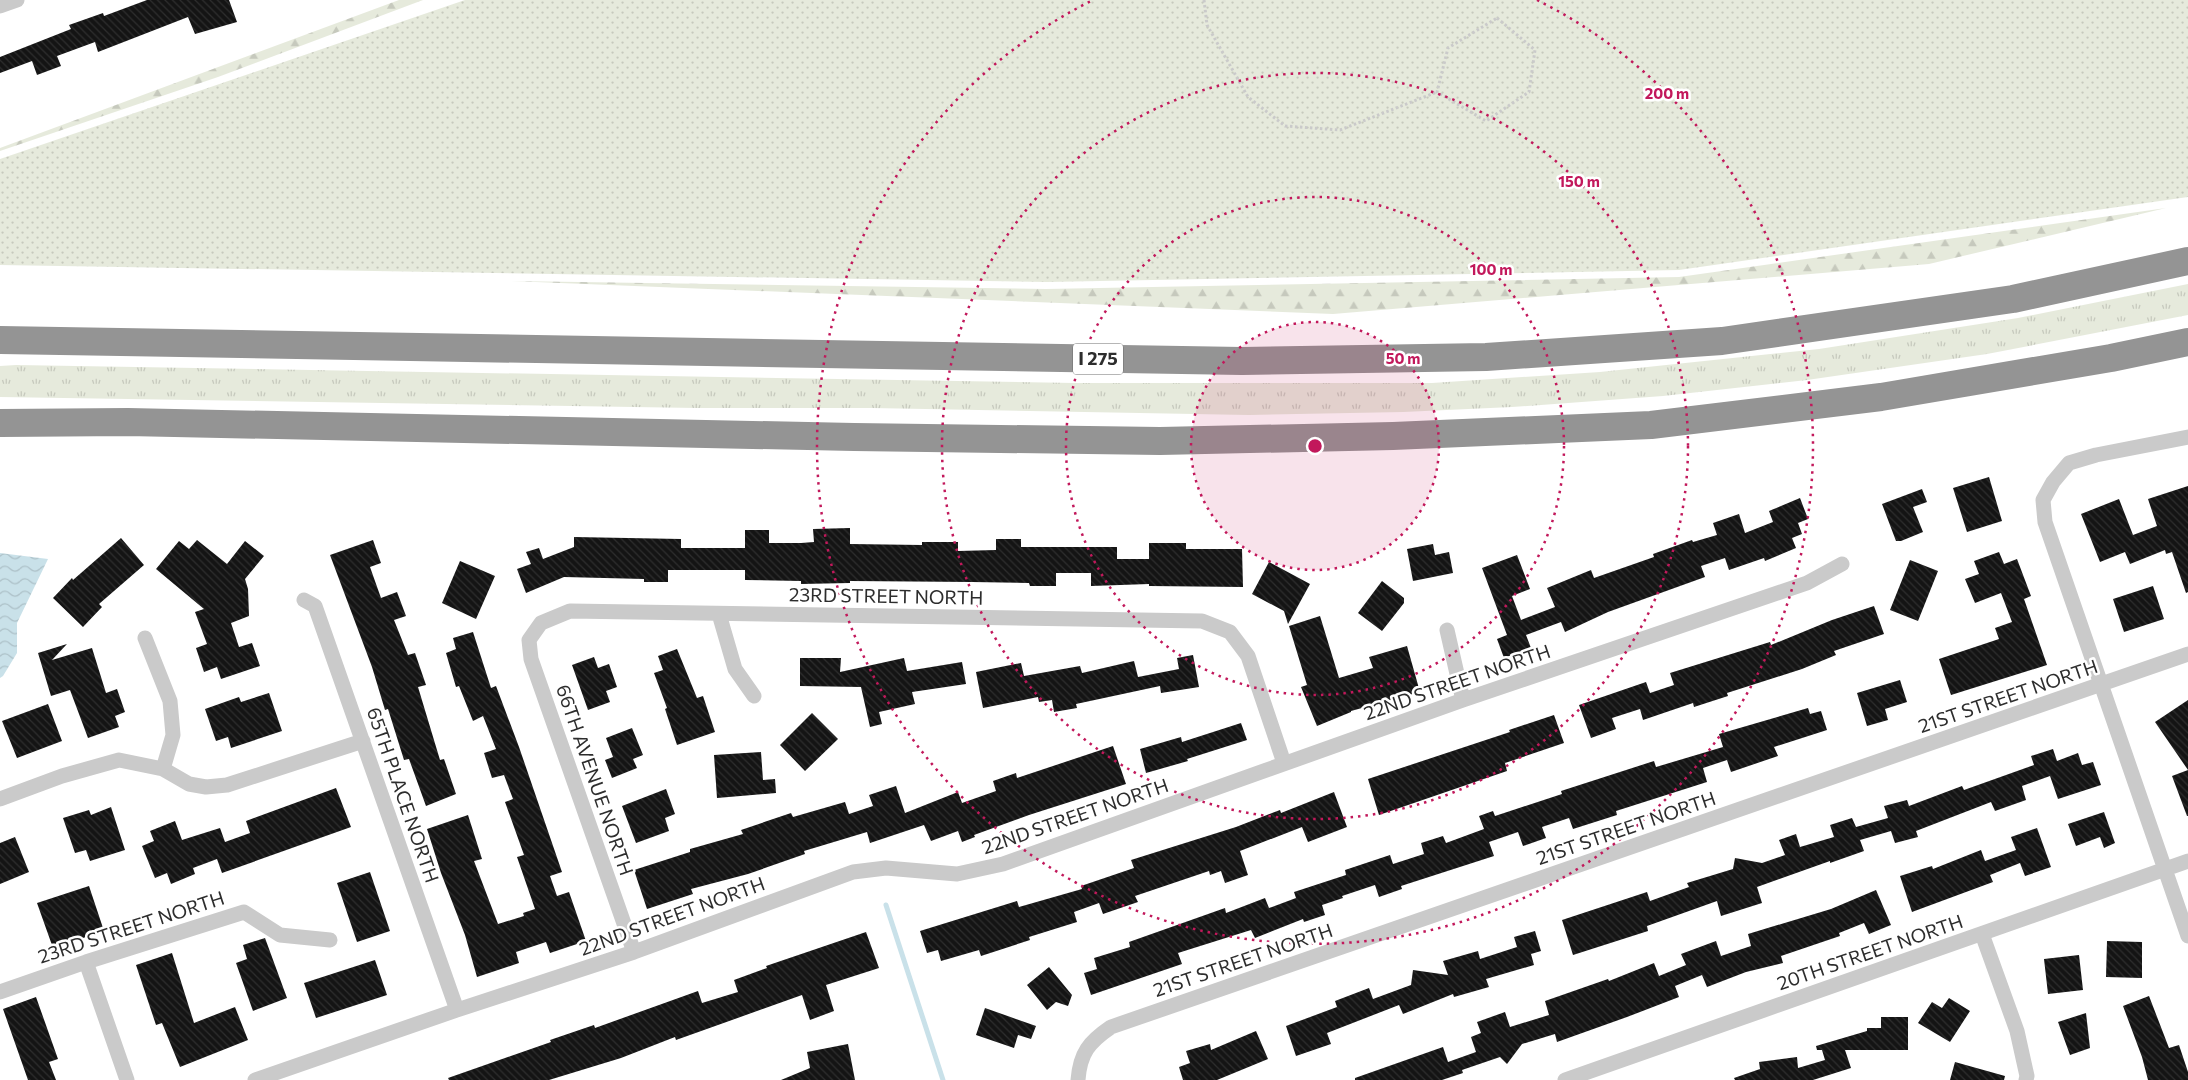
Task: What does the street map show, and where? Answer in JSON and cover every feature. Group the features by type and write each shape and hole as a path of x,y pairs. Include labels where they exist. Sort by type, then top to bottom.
{"highway":[{"name":"I 275","path":"0,340 1242,361 1486,358 1722,341 2013,299 2188,261"},
{"path":"0,423 128,422 844,437 1160,441 1393,436 1651,425 1881,397 2101,360 2188,342"}],"street":[{"path":"0,6 17,0"},
{"path":"2188,437 2096,455 2069,463 2053,482 2043,500 2045,522 2188,936"},
{"name":"22ND STREET NORTH","path":"255,1080 456,1010 634,952 853,872 886,868 957,874 1004,864 1463,700 1806,583 1842,564"},
{"name":"65TH PLACE NORTH","path":"304,600 315,606 456,1010"},
{"name":"23RD STREET NORTH","path":"542,623 570,611 1202,621 1230,632 1248,656 1284,763"},
{"path":"719,614 735,669 754,696"},
{"name":"66TH AVENUE NORTH","path":"542,623 529,640 531,659 634,952"},
{"path":"1447,630 1463,700"},
{"path":"145,638 170,701 173,734 163,768"},
{"name":"21ST STREET NORTH","path":"1078,1080 1079,1068 1085,1052 1094,1039 1111,1027 2188,654"},
{"path":"0,799 62,776 119,760 163,768 189,784 206,787 227,785 363,740"},
{"name":"20TH STREET NORTH","path":"1565,1080 2188,861"},
{"name":"23RD STREET NORTH","path":"0,992 86,962 244,912 280,935 330,940"},
{"path":"1982,934 2017,1031 2027,1076 2026,1080"},
{"path":"86,962 127,1080"}],"path":[{"path":"1204,0 1207,25 1248,97 1284,126 1340,130 1437,92"},
{"path":"1497,18 1535,50 1528,92 1486,121 1437,92 1448,48 1497,18"}],"green space":[{"path":"399,0 423,0 218,77 0,151 0,148"},
{"path":"465,0 2188,0 2188,197 1679,270 1047,282 0,265 0,159"},
{"path":"2166,208 1929,264 1333,314 511,281 1046,289 1679,277"},
{"path":"2188,284 2188,315 1987,354 1807,380 1663,396 1512,407 1403,412 1249,415 872,408 696,408 0,397 0,366 16,365 1074,383 1432,383 1600,372 1819,349 2018,318"}],"water":[{"path":"0,553 48,559 17,623 17,653 0,678"}],"building":[{"path":"147,0 229,0 237,22 195,34 188,17 98,52 95,42 57,56 61,66 37,75 32,61 0,73 0,57 71,29 69,25 103,13 104,16"},
{"path":"1989,477 2002,521 1967,532 1953,488"},
{"path":"2188,486 2188,592 2186,593 2172,552 2166,554 2165,550 2130,564 2125,552 2100,562 2081,514 2119,499 2133,535 2157,526 2148,499"},
{"path":"1922,489 1927,502 1913,507 1923,532 1901,541 1896,541 1882,504"},
{"path":"1800,498 1808,519 1798,523 1802,534 1792,538 1796,548 1765,561 1764,558 1729,570 1725,558 1701,566 1705,577 1608,612 1565,632 1561,622 1526,635 1531,648 1504,658 1497,639 1507,635 1482,568 1517,555 1530,589 1512,596 1521,620 1555,607 1547,588 1591,570 1594,578 1654,557 1653,554 1692,540 1693,542 1717,535 1713,523 1739,514 1745,533 1773,522 1769,511"},
{"path":"850,528 850,544 922,545 922,542 958,542 958,551 996,550 996,539 1021,539 1021,547 1117,547 1117,559 1149,559 1149,543 1186,543 1186,549 1242,549 1243,587 1149,586 1149,584 1091,586 1091,573 1056,573 1056,586 1030,586 1029,583 850,581 850,583 801,584 801,581 745,580 745,570 668,570 668,582 644,582 644,579 564,577 526,593 517,569 531,564 526,552 539,548 543,559 574,547 574,537 681,539 681,548 745,548 745,530 769,530 769,543 801,543 814,542 813,529"},
{"path":"121,538 144,565 99,604 102,607 83,627 53,598 72,578 73,580"},
{"path":"197,540 227,564 245,541 264,556 245,579 248,589 249,616 231,623 239,647 252,643 260,666 221,679 217,667 204,672 196,648 207,644 195,612 204,609 156,569 179,541 189,549"},
{"path":"373,540 381,563 370,567 381,598 397,592 406,616 394,620 408,655 415,653 426,685 418,687 440,760 444,759 456,794 426,806 409,759 404,760 388,709 385,710 372,667 330,555"},
{"path":"1433,544 1435,555 1449,552 1453,573 1413,581 1407,549"},
{"path":"1999,552 2004,564 2017,559 2031,596 2024,599 2047,665 1951,695 1939,659 1999,639 1995,628 2012,622 2001,593 1975,603 1965,579 1979,574 1974,561"},
{"path":"1910,560 1938,571 1918,621 1890,610"},
{"path":"460,561 495,576 476,619 442,603"},
{"path":"1269,562 1310,584 1288,624 1284,611 1252,594"},
{"path":"1382,581 1404,598 1404,603 1382,631 1358,613"},
{"path":"2153,586 2164,619 2124,632 2113,599"},
{"path":"1874,606 1884,634 1834,651 1836,655 1802,669 1727,693 1728,696 1694,707 1693,703 1643,720 1640,709 1612,718 1616,729 1591,738 1579,705 1646,682 1650,693 1674,685 1670,673 1770,642 1771,645 1832,620"},
{"path":"1320,616 1339,678 1373,668 1369,657 1407,646 1420,692 1351,711 1317,726 1301,687 1307,685 1289,626"},
{"path":"473,632 491,688 496,686 519,747 562,872 550,876 557,896 569,892 586,941 550,953 546,942 516,952 519,963 477,977 465,935 441,873 427,829 468,815 482,859 474,861 498,924 524,916 523,913 535,909 517,857 524,855 505,802 513,799 504,775 492,778 484,753 496,749 483,716 473,721 459,686 456,687 446,653 456,649 453,638"},
{"path":"67,644 52,660 92,648 106,693 117,689 125,712 115,716 119,727 88,738 70,690 51,696 38,653"},
{"path":"677,649 697,698 703,696 715,732 677,745 665,709 667,708 654,673 663,670 658,656"},
{"path":"1193,655 1199,687 1161,693 1160,686 1076,704 1077,708 1054,712 1052,700 1039,702 1038,697 983,708 976,672 1021,663 1024,676 1080,666 1082,673 1134,661 1138,677 1179,669 1177,658"},
{"path":"594,657 598,668 609,664 617,687 606,691 610,702 588,710 572,665"},
{"path":"800,658 841,658 840,672 904,658 907,671 962,662 966,684 912,692 915,704 879,712 882,724 870,727 861,687 800,686"},
{"path":"1900,680 1907,702 1885,709 1888,720 1867,726 1857,693"},
{"path":"269,693 282,731 231,748 228,737 216,741 205,709 239,697 241,702"},
{"path":"2188,700 2188,770 2155,722"},
{"path":"48,704 62,741 17,758 2,721"},
{"path":"1808,708 1810,714 1821,711 1827,730 1774,747 1778,756 1731,772 1727,760 1703,768 1707,782 1616,811 1617,815 1573,829 1569,818 1542,827 1546,838 1523,846 1518,832 1489,842 1494,856 1401,886 1402,889 1379,897 1375,885 1342,896 1343,898 1322,905 1325,915 1304,922 1303,919 1255,938 1251,930 1178,953 1182,964 1091,995 1084,973 1097,969 1094,958 1130,947 1129,942 1225,908 1226,913 1265,898 1269,908 1296,898 1294,892 1346,875 1345,870 1390,855 1393,864 1424,854 1421,843 1443,836 1446,843 1484,829 1479,816 1493,811 1495,816 1562,794 1561,791 1654,761 1656,767 1723,747 1719,734"},
{"path":"812,713 838,739 805,771 780,745"},
{"path":"1554,715 1564,743 1505,763 1507,771 1379,815 1368,779 1510,732 1509,730"},
{"path":"1241,723 1247,740 1187,759 1188,761 1146,773 1140,749 1181,737 1182,742"},
{"path":"632,728 643,755 633,759 637,768 612,778 605,760 613,757 606,738"},
{"path":"1113,746 1126,784 1029,815 974,835 975,837 962,842 958,831 931,841 924,825 870,843 867,832 804,851 805,854 748,874 691,889 693,894 647,909 634,870 690,852 690,849 743,834 741,830 791,813 793,817 845,802 849,814 873,806 869,795 896,786 905,813 958,792 962,803 996,791 993,781 1016,773 1017,778"},
{"path":"2053,749 2057,761 2078,753 2082,765 2093,762 2101,785 2058,799 2050,776 2022,786 2026,800 1995,811 1991,802 1916,831 1918,837 1895,843 1891,831 1860,840 1864,851 1757,887 1762,903 1721,916 1717,901 1647,926 1648,931 1573,955 1562,920 1647,892 1650,901 1689,887 1687,883 1733,869 1735,858 1762,863 1785,855 1779,840 1796,834 1800,847 1834,837 1830,825 1852,818 1856,827 1888,818 1884,806 1907,800 1909,806 1962,786 1964,790 2034,765 2031,756"},
{"path":"761,752 763,780 775,779 776,793 717,798 714,755"},
{"path":"2188,770 2188,816 2187,816 2172,776"},
{"path":"336,788 351,827 222,873 217,859 193,868 195,874 171,884 167,873 155,878 142,846 154,841 150,831 175,821 182,840 220,828 225,842 250,833 246,821"},
{"path":"666,789 675,814 665,818 669,831 636,843 622,806"},
{"path":"1334,792 1347,827 1308,842 1302,827 1240,851 1248,875 1225,883 1221,871 1210,875 1209,871 1135,896 1138,902 1103,914 1099,903 1074,912 1077,922 1029,937 1030,940 981,956 979,950 941,961 938,950 927,953 920,931 1017,901 1019,907 1082,889 1081,886 1134,868 1131,860 1236,827 1280,810 1281,813"},
{"path":"111,807 125,850 90,861 86,850 75,853 63,818 89,810 91,815"},
{"path":"2104,812 2115,843 2104,848 2100,837 2076,846 2068,824"},
{"path":"2037,828 2051,867 2025,876 2020,863 1990,875 1993,882 1912,912 1900,876 1932,866 1933,869 1981,850 1985,861 2016,850 2011,837"},
{"path":"15,837 29,872 0,884 0,843"},
{"path":"370,872 390,931 357,942 337,883"},
{"path":"89,886 104,931 53,948 37,903"},
{"path":"1876,890 1891,925 1869,934 1864,923 1839,933 1840,936 1781,956 1783,963 1746,972 1707,987 1702,975 1675,986 1679,997 1627,1017 1557,1042 1555,1034 1522,1044 1507,1064 1500,1057 1462,1070 1463,1073 1442,1080 1355,1080 1355,1078 1443,1047 1448,1062 1476,1052 1471,1037 1481,1033 1477,1022 1505,1012 1510,1027 1549,1015 1545,1001 1608,979 1609,981 1654,963 1659,976 1686,965 1681,954 1716,941 1721,956 1751,946 1748,934 1831,909"},
{"path":"1535,931 1541,951 1531,954 1534,965 1486,979 1489,987 1454,997 1453,994 1403,1014 1399,1005 1327,1033 1331,1044 1296,1056 1286,1026 1337,1007 1335,1001 1369,988 1373,999 1411,985 1413,970 1448,975 1443,961 1478,951 1480,959 1517,947 1514,937"},
{"path":"866,932 879,968 826,985 834,1011 810,1020 802,995 676,1040 675,1037 621,1058 549,1080 449,1080 448,1078 551,1042 550,1040 594,1025 595,1028 698,991 702,1003 738,992 734,980 767,968 766,966"},
{"path":"265,938 287,998 253,1011 236,963 247,959 243,945"},
{"path":"2107,941 2142,942 2142,978 2106,977"},
{"path":"172,953 194,1023 235,1007 248,1040 180,1067 162,1023 156,1025 136,965"},
{"path":"2079,955 2083,990 2048,994 2044,959"},
{"path":"375,960 387,995 316,1018 304,983"},
{"path":"1049,967 1072,995 1068,1006 1056,1002 1047,1010 1027,985"},
{"path":"2149,996 2169,1048 2179,1045 2188,1072 2188,1080 2148,1080 2142,1057 2123,1006"},
{"path":"36,997 58,1059 49,1062 56,1080 28,1080 3,1009"},
{"path":"1949,998 1970,1011 1950,1042 1918,1023 1932,1002 1942,1008"},
{"path":"985,1008 1036,1026 1031,1039 1018,1035 1014,1048 976,1035"},
{"path":"2086,1013 2090,1048 2070,1055 2058,1022"},
{"path":"1881,1017 1908,1017 1908,1050 1845,1050 1851,1068 1813,1080 1735,1080 1734,1078 1760,1069 1759,1062 1797,1057 1798,1068 1825,1060 1822,1050 1817,1050 1816,1046 1867,1031 1867,1028 1881,1028"},
{"path":"1256,1031 1268,1059 1217,1080 1183,1080 1179,1067 1190,1063 1186,1051 1210,1044 1211,1050"},
{"path":"848,1044 855,1080 781,1080 810,1068 807,1052"},
{"path":"1955,1062 2005,1076 2004,1080 1950,1080"}],"waterway":[{"path":"886,905 943,1080"}]}
